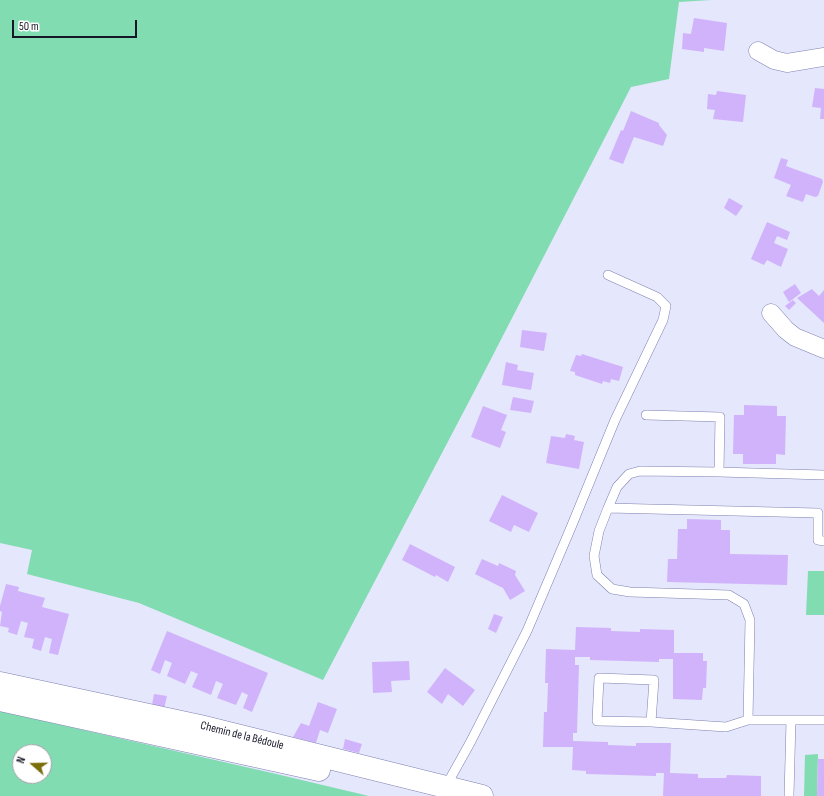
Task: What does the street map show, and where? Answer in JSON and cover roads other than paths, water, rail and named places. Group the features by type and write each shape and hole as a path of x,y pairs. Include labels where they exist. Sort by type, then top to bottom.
{"street":[{"path":"758,51 774,60 787,63 824,57"},
{"path":"771,313 786,330 796,337 824,348"},
{"name":"Chemin de la Bédoule","path":"0,683 200,726 439,791"},
{"name":"Chemin de la Bédoule","path":"0,700 439,791 482,796"}],"lane":[{"path":"439,791 470,744 526,631 615,420 663,320 666,306 657,297 608,275"},
{"path":"646,415 720,417 719,472"},
{"path":"748,720 750,620 744,604 729,595 630,592 612,589 597,575 594,556 599,531 617,487 629,474 640,471 824,475"},
{"path":"608,508 821,513 818,540 824,540"},
{"path":"651,722 654,680 599,678 597,721 651,722 726,727 748,720 824,720"},
{"path":"788,796 791,720"}]}
